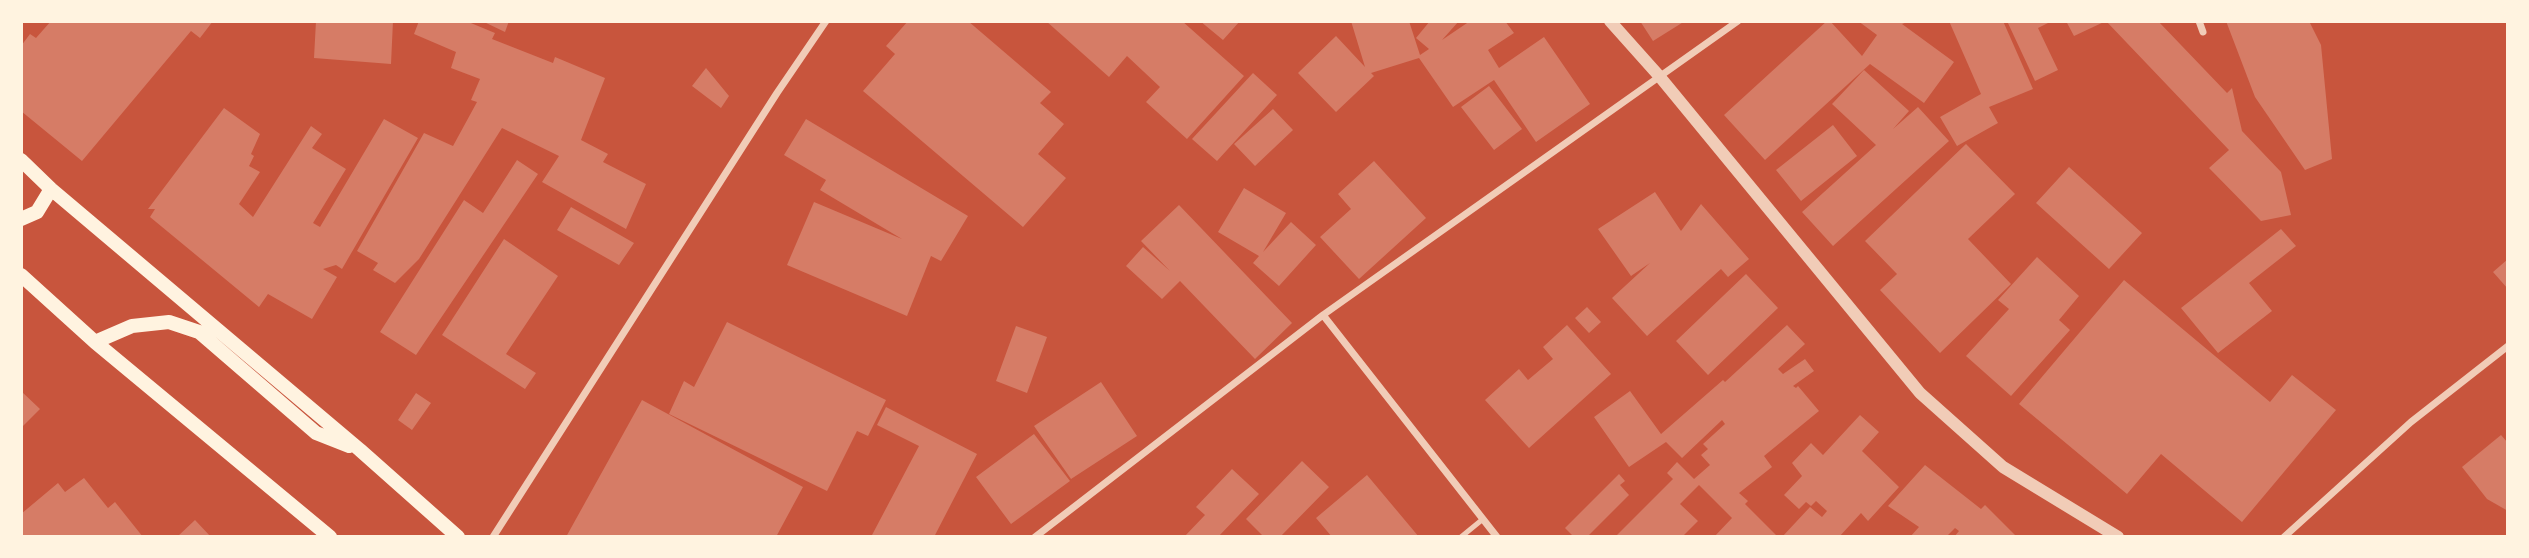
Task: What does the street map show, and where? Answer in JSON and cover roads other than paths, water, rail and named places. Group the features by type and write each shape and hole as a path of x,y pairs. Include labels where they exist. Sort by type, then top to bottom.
{"main road":[{"path":"21,160 51,189 360,450 458,537"},
{"path":"21,219 37,212 51,189"},
{"path":"21,275 95,342 330,537"},
{"path":"95,342 132,327 169,323 199,332 316,433 360,450"}],"street":[{"path":"493,537 777,93 826,21"},
{"path":"1610,21 1660,76 1920,393 2003,467 2118,537"},
{"path":"1035,537 1323,315 1738,21"},
{"path":"2199,21 2203,32"},
{"path":"1323,315 1497,537"},
{"path":"2284,537 2411,422 2508,346"}],"lane":[{"path":"1461,537 1483,519"}]}
